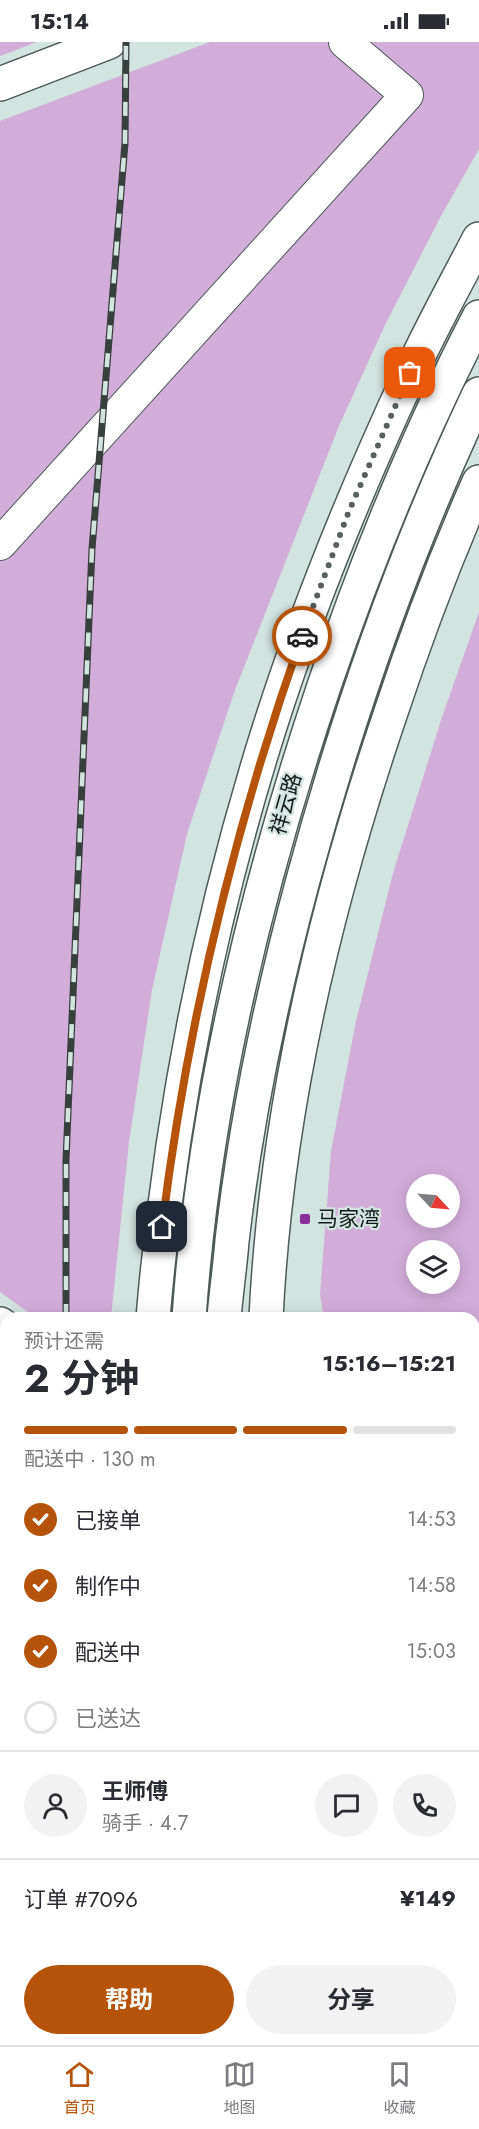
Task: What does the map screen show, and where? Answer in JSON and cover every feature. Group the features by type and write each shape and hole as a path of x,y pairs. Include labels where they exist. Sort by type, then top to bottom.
{"main road":[{"path":"0,84 109,42"},
{"path":"154,1312 168,1185 184,1079 202,986 249,796 294,657 349,511 410,373 479,239"},
{"name":"祥云路","path":"190,1312 207,1146 221,1072 251,932 290,789 369,562 432,415 479,317"},
{"name":"祥云路","path":"225,1312 249,1119 284,949 308,861 336,764 402,576 479,394"},
{"path":"267,1312 275,1213 286,1131 299,1054 333,901 358,815 411,653 437,580 479,482"}],"street":[{"path":"0,544 407,95 345,42"}],"shaded area":[{"path":"0,42 37,42 0,56"},
{"path":"210,42 479,42 479,149 441,216 385,325 339,426 235,690 187,834 152,990 129,1142 112,1312 28,1312 0,1292 0,121"},
{"path":"479,612 479,1312 323,1312 320,1295 331,1151 356,1021 393,873 442,717"}],"railway":[{"path":"66,1312 66,1160 92,549 125,143 126,42"}],"way so far":[{"path":"302,636 349,511 410,373"}],"place":[{"name":"马家湾","path":"305,1219"}],"route":[{"path":"162,1227 184,1079 202,986 224,892 258,765 302,636"}]}
